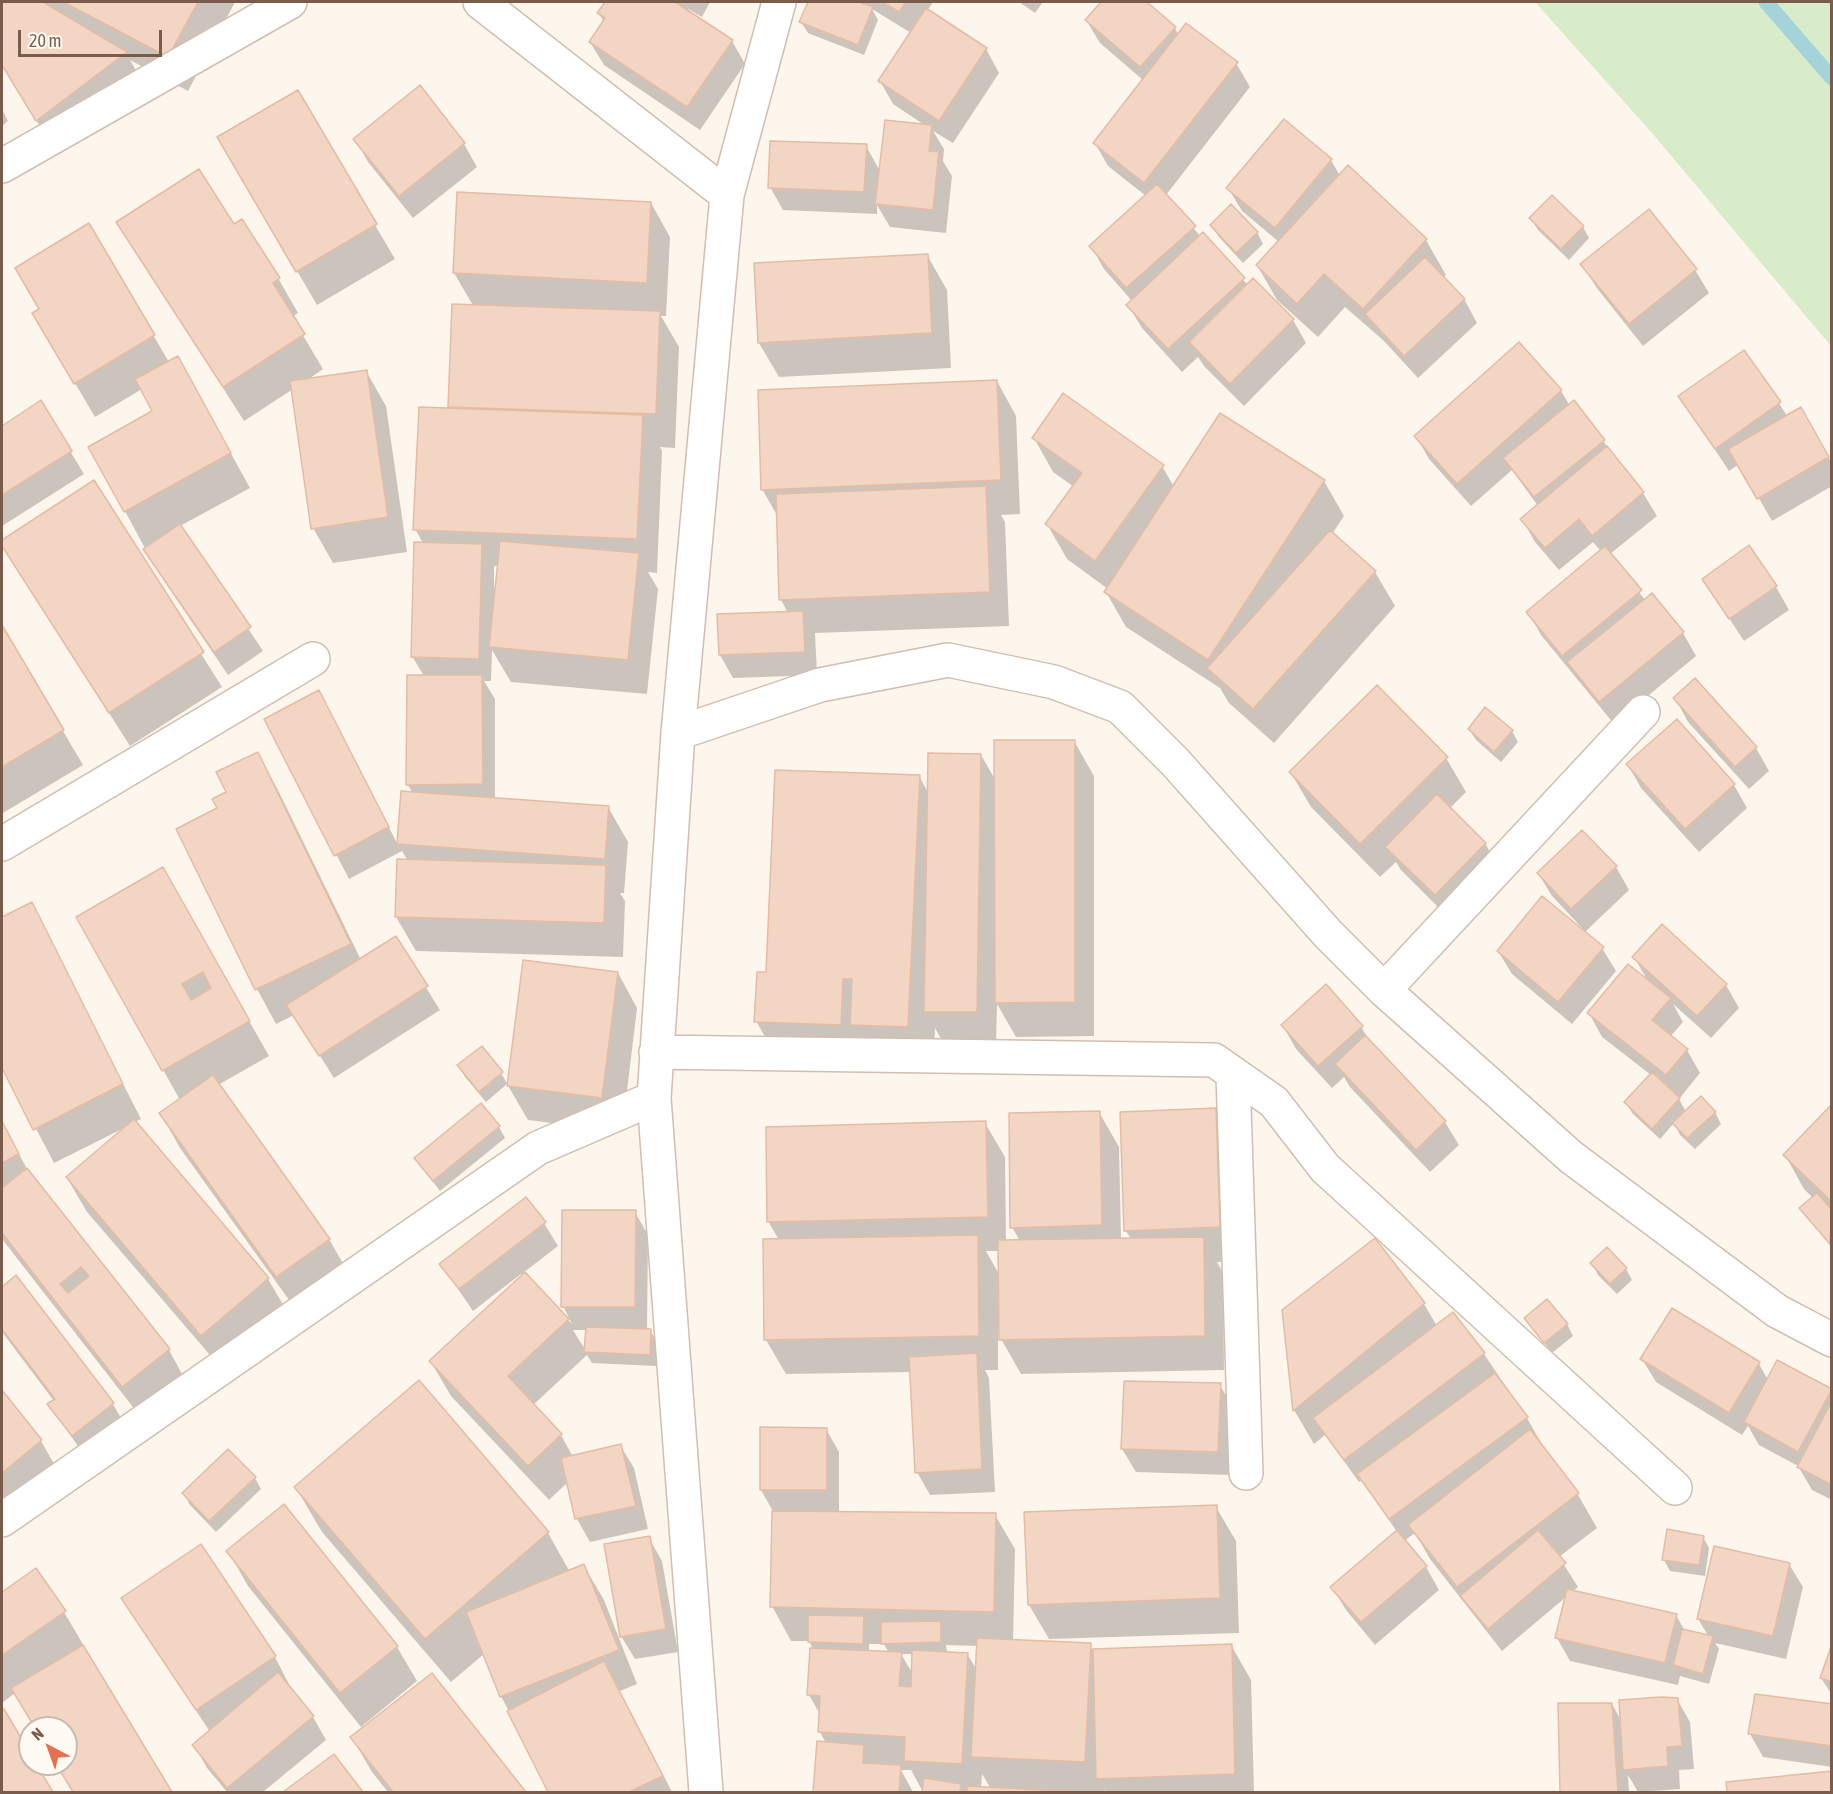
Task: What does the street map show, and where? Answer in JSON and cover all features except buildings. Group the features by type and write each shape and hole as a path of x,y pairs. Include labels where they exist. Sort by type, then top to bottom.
{"street":[{"path":"2,166 290,2"},
{"path":"480,2 727,195"},
{"path":"706,1792 654,1098 678,733 727,195 779,2"},
{"path":"2,844 314,659"},
{"path":"678,733 820,685 948,660 1054,682 1120,707 1176,763 1328,934 1384,990 1571,1157 1777,1311 1832,1340"},
{"path":"1384,990 1643,712"},
{"path":"656,1052 1214,1060 1274,1102 1325,1168 1675,1488"},
{"path":"1233,1075 1246,1473"},
{"path":"2,1520 538,1148 654,1098"}],"green space":[{"path":"1535,2 1831,2 1831,346 1652,133"}],"waterway":[{"path":"1766,2 1832,78"}]}
